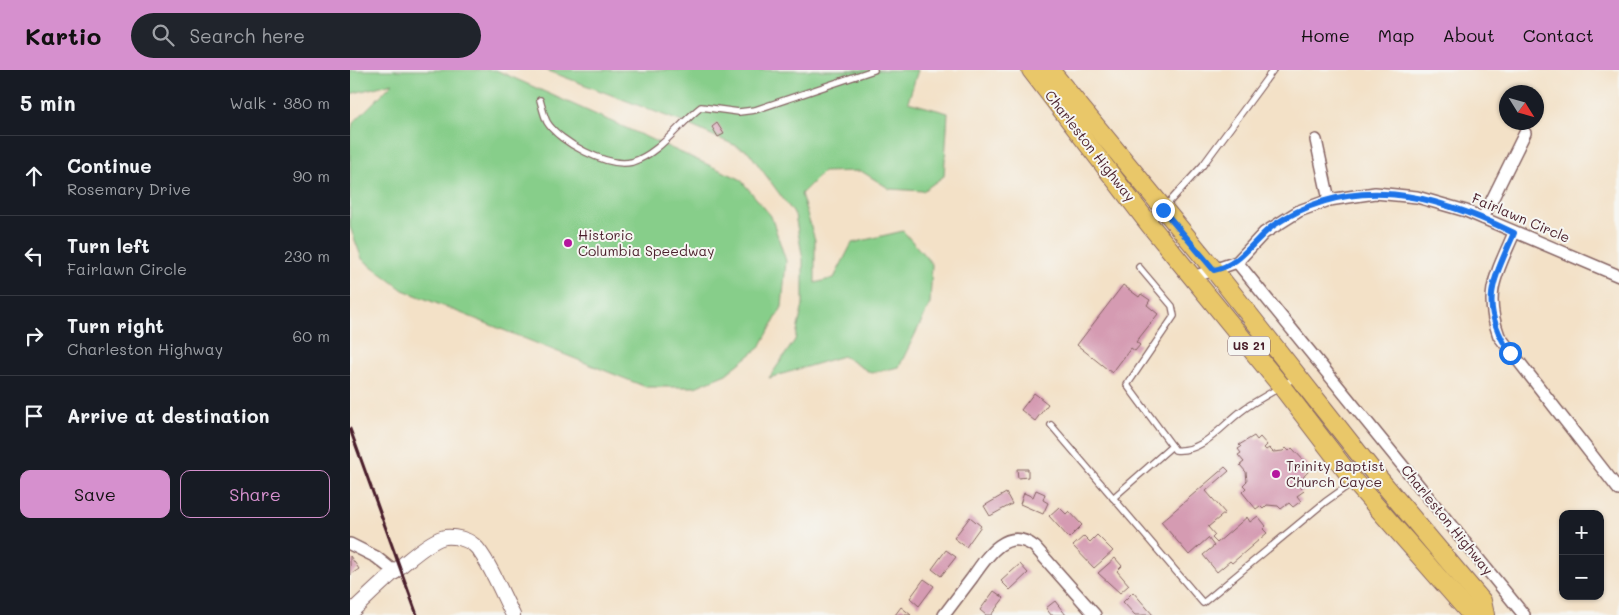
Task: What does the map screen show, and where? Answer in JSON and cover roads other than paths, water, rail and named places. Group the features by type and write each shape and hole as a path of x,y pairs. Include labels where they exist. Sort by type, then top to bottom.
{"main road":[{"name":"Charleston Highway","path":"1031,70 1149,224 1282,386 1354,481 1474,615"},
{"name":"Charleston Highway","path":"1050,70 1214,270 1371,469 1482,601 1485,615"}],"street":[{"path":"1483,218 1525,133"},
{"path":"1316,140 1329,200"},
{"name":"Fairlawn Circle","path":"1193,277 1237,262 1272,227 1299,211 1329,200 1363,194 1396,194 1447,205 1483,218 1514,233 1619,276"},
{"path":"1514,233 1491,295 1492,316 1499,336 1619,490"},
{"name":"Charleston Highway","path":"1237,262 1524,615"},
{"path":"350,613 398,570 435,541 456,537 474,545 513,615"},
{"path":"944,615 988,556 1004,542 1017,538 1026,540 1035,547 1095,615"},
{"path":"350,544 398,570"}],"lane":[{"path":"540,100 547,122 559,136 587,153 616,162 632,162 656,149 701,107 739,112 755,110 874,70"},
{"path":"1149,224 1203,165 1273,70"},
{"path":"1139,267 1172,306 1174,316 1127,385 1176,450 1186,451 1200,445 1249,405 1266,398 1298,376"},
{"path":"1051,425 1203,602 1324,502 1354,481"},
{"path":"1113,498 1172,446"}],"railway":[{"path":"350,429 417,615"}],"place":[{"name":"Historic Columbia Speedway","path":"568,243"},
{"name":"Trinity Baptist Church Cayce","path":"1276,474"}]}
